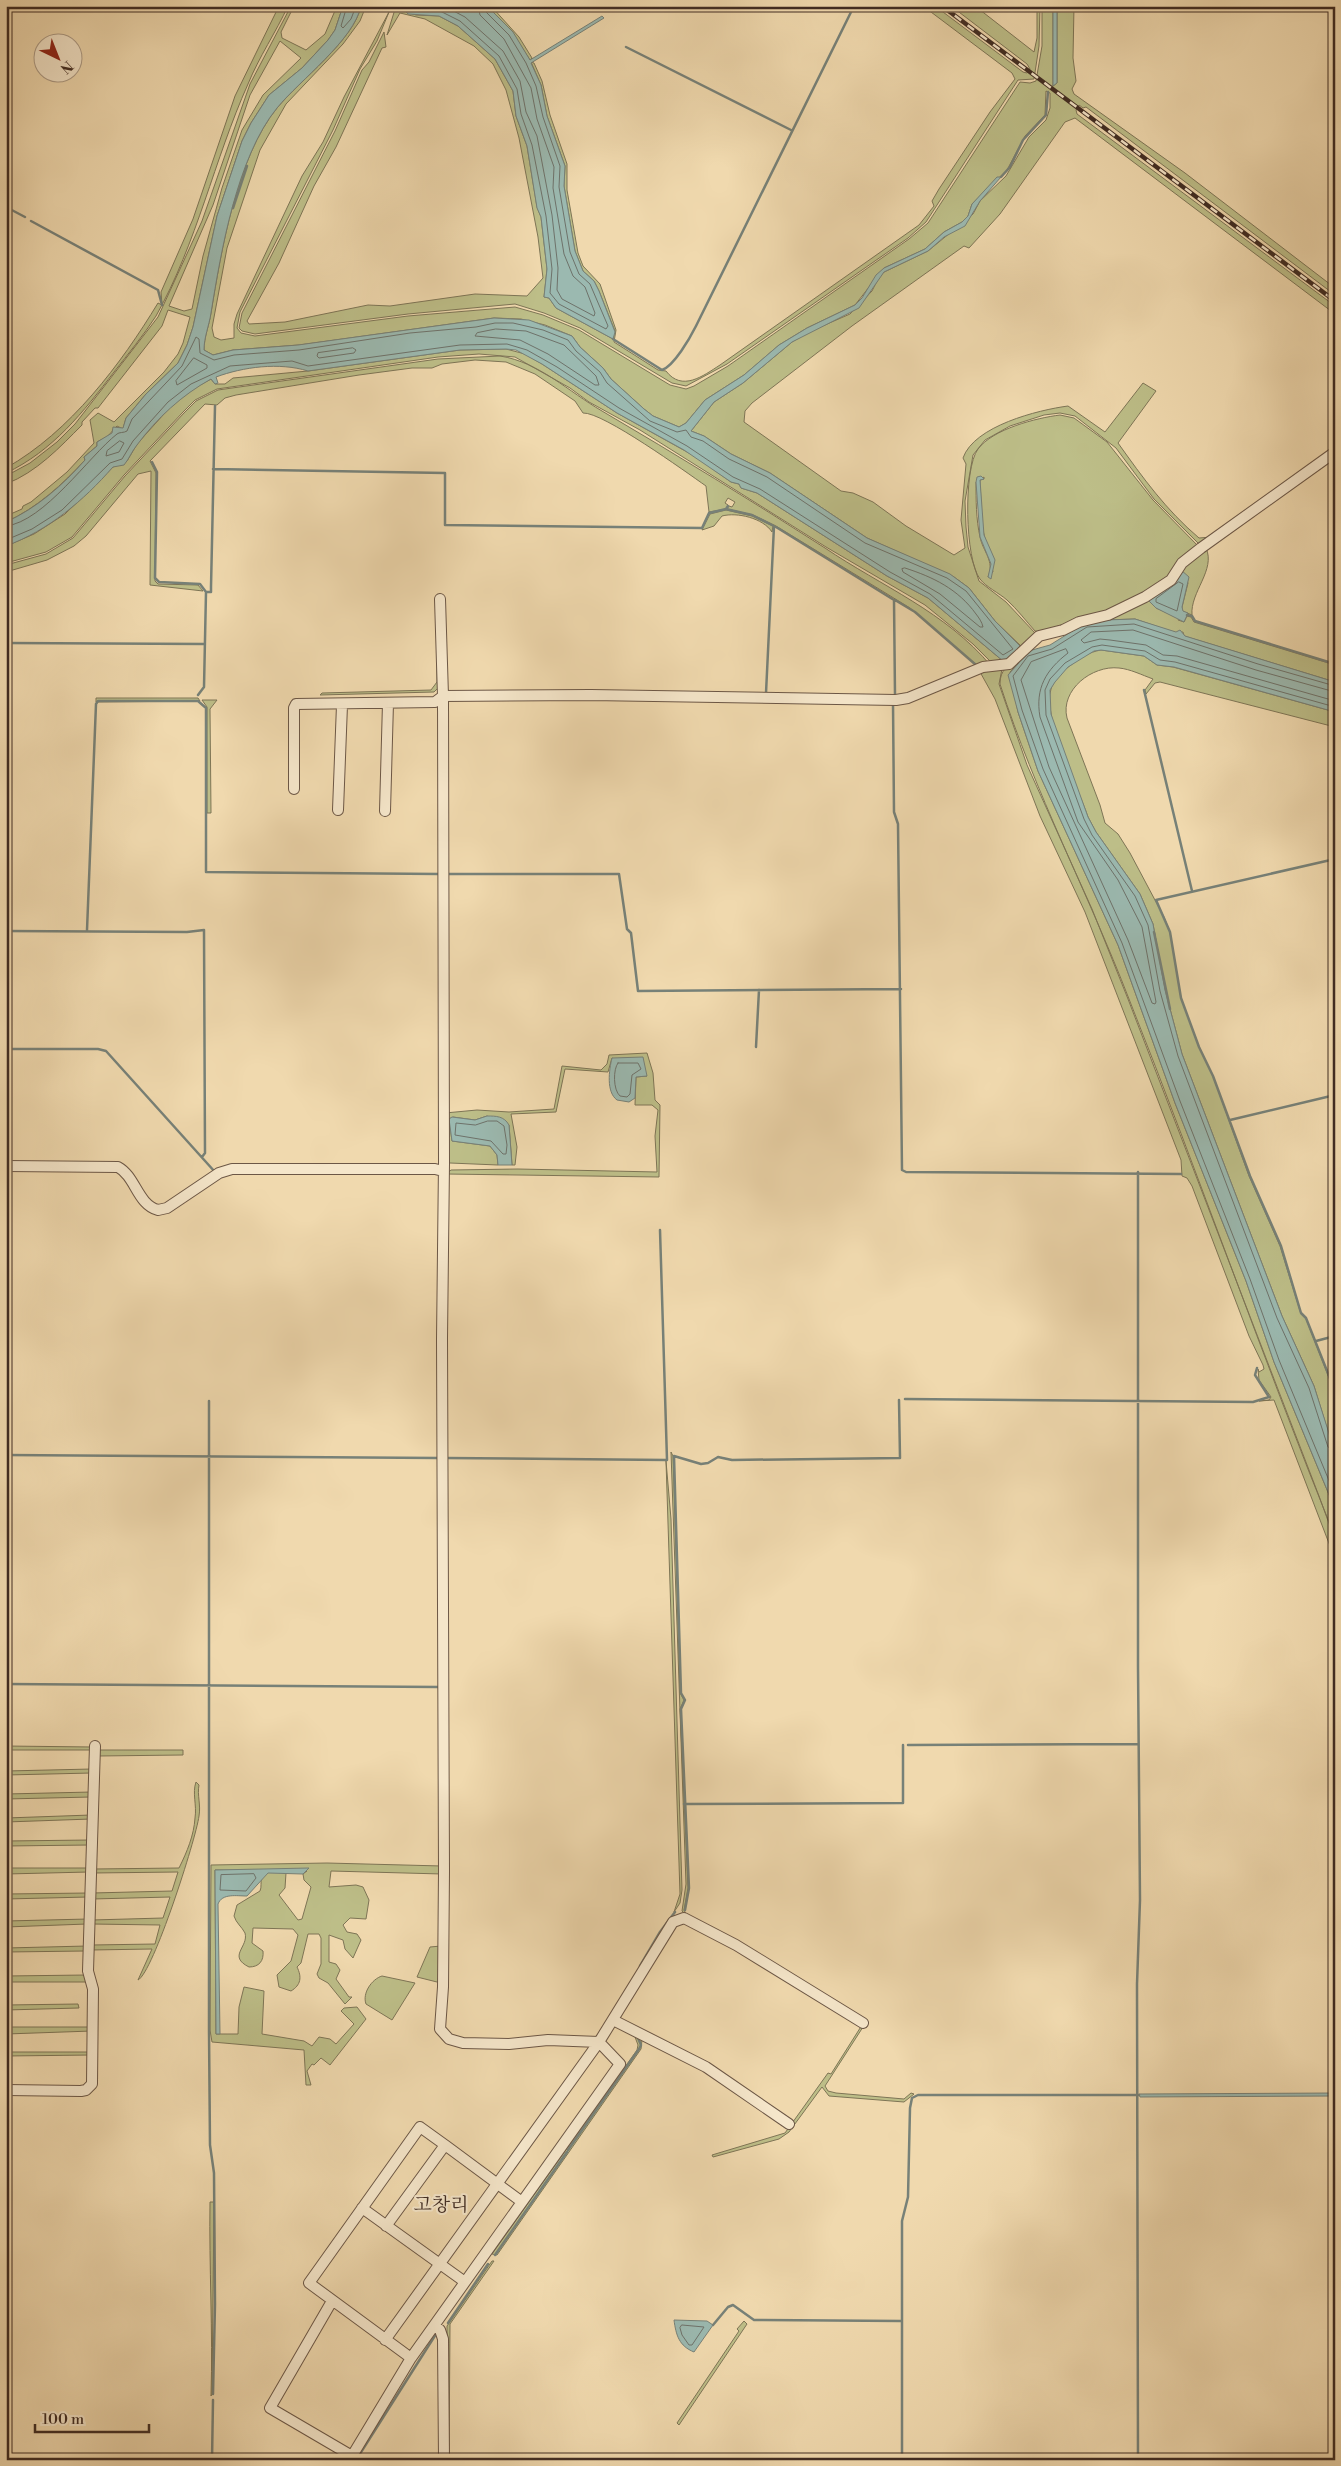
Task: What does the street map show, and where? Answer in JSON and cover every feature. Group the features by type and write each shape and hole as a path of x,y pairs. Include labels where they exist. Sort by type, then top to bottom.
{"street":[{"path":"294,789 294,708 296,704 342,705 388,702 435,702 443,696 601,695 896,700 908,698 983,668 1010,664 1039,636 1062,630 1079,622 1108,615 1145,597 1171,580 1182,564 1201,548 1335,452"},
{"path":"332,2301 270,2408 352,2456 411,2358 620,2064 599,2042 548,2040 509,2044 463,2043 449,2039 443,2035 440,2028 443,1987 444,1881 443,696 440,600"},
{"path":"385,812 388,702"},
{"path":"338,810 342,705"},
{"path":"6,1166 118,1167 126,1173 147,1204 158,1210 167,1208 219,1174 232,1169 435,1169 443,1171"},
{"path":"6,2090 86,2090 92,2084 94,2049 93,1989 88,1971 95,1746"},
{"path":"385,2340 599,2042 666,1930 673,1922 684,1918 736,1945 863,2023"},
{"path":"613,2020 706,2067 789,2124"},
{"path":"411,2358 309,2283 362,2208 420,2127 522,2202"},
{"path":"386,2226 445,2145"},
{"path":"362,2208 465,2282"},
{"path":"435,2325 440,2330 443,2339 444,2460"}],"green space":[{"path":"279,6 288,6 248,84 183,260 162,304 161,292 193,219 235,96"},
{"path":"291,6 294,6 281,32 282,38 306,50 325,34 337,6 343,6 335,30 328,40 302,68 269,95 242,141 217,216 193,327 178,363 146,394 126,418 123,429 117,426 107,437 97,442 97,446 84,457 85,460 59,486 39,503 6,522 6,516 22,509 23,506 31,502 67,472 94,443 90,420 98,413 114,422 164,372 178,354 190,317 168,310 162,326 98,408 95,408 82,422 82,425 38,466 6,484 6,476 30,463 57,442 75,424 158,317 202,221 250,84","holes":["280,41 301,58 263,95 242,130 222,188 203,256 192,309 184,311 169,306 213,205 250,95"]},
{"path":"361,6 366,6 360,21 343,44 286,104 260,150 227,248 212,328 214,337 221,340 234,338 234,324 237,314 302,176 323,142 344,97 389,12 377,41 360,69 333,130 240,312 237,328 241,333 255,336 408,316 515,307 543,315 579,330 670,385 686,389 694,386 728,366 909,239 928,223 1020,82 1030,83 1036,81 1042,46 1042,6 1053,6 1053,86 1057,83 1057,6 1074,6 1073,58 1076,81 1072,89 1074,94 1185,173 1335,288 1335,295 1086,107 1083,108 1079,105 1076,110 1077,114 1335,306 1335,314 1075,118 1065,122 1000,214 969,248 964,246 852,326 752,403 745,411 744,422 841,491 853,493 873,502 906,526 954,555 965,548 961,520 966,464 963,458 969,447 980,437 993,429 1024,416 1068,406 1105,432 1143,383 1156,391 1118,443 1165,505 1187,527 1199,538 1212,537 1200,545 1154,499 1116,448 1075,416 1060,413 1044,415 1010,426 985,440 973,455 965,501 968,547 979,581 1006,602 1035,633 1022,647 995,621 969,588 954,577 867,538 770,473 731,454 704,436 691,431 714,402 743,383 792,342 811,331 850,314 872,291 879,277 884,272 928,251 973,214 980,201 1006,176 1029,137 1046,120 1050,108 1050,93 1046,91 1045,115 1025,136 1007,170 972,204 968,216 962,222 944,232 925,249 884,268 855,305 807,328 779,345 744,375 705,400 686,423 679,427 653,416 644,409 611,379 572,336 545,325 521,319 494,318 299,345 233,350 213,355 204,350 205,341 226,234 241,178 251,152 263,128 277,108 337,46 356,19"},
{"path":"396,6 401,6 402,10 416,15 439,16 458,26 495,59 513,91 516,116 527,146 537,207 541,217 547,269 544,297 549,298 556,308 613,339 615,331 599,291 594,281 583,271 575,251 564,186 565,166 547,116 541,85 531,62 534,63 542,81 550,115 567,164 567,190 578,253 583,266 600,284 616,330 614,342 658,370 666,371 672,377 686,381 707,374 919,225 934,206 932,201 939,189 990,112 1015,79 1012,73 923,6 935,6 1023,72 1027,73 1030,69 1027,64 951,6 975,6 1034,52 1037,38 1037,6 1040,6 1039,46 1034,79 1018,80 926,222 908,238 727,364 686,386 672,383 580,328 544,313 515,304 408,314 255,334 242,331 239,328 242,313 335,131 362,70 369,62 384,32 386,47 382,48 336,147 314,186 279,263 247,321 249,324 285,322 368,305 390,306 475,294 527,296 543,278 538,237 519,138 506,90 493,64 474,46 425,19 400,13 387,35"},
{"path":"487,6 491,6 519,37 532,58 530,60 512,32"},
{"path":"158,303 162,305 141,338 103,387 66,429 53,442 23,464 6,473 6,468 52,436 92,395 111,373"},
{"path":"506,349 525,354 542,364 617,413 696,457 731,482 739,484 741,488 757,493 887,576 928,598 1003,661 994,665 973,644 925,605 826,547 640,430 589,402 570,388 515,357 479,354 438,357 217,389 195,400 183,412 124,475 72,537 46,552 6,563 6,546 34,534 65,514 113,467 127,461 137,444 172,405 193,389 211,379 215,384 225,384 233,378 308,371 460,350"},
{"path":"500,356 528,364 541,371 846,562 912,601 954,630 991,666 979,667 910,608 776,526 753,515 727,509 729,506 732,507 735,502 728,498 725,503 728,505 726,509 709,512 706,486 664,456 625,432 593,415 583,413 575,401 535,374 506,362 475,360 442,364 432,368 412,368 359,375 236,395 225,398 217,405 205,404 150,461 156,473 155,581 158,584 198,585 203,591 150,585 151,471 138,474 86,536 74,546 47,560 6,572 6,565 46,554 73,538 125,476 184,413 196,401 218,390 438,359"},
{"path":"1060,415 1074,418 1107,442 1153,500 1199,547 1172,575 1125,604 1040,632 1035,631 1007,600 980,579 971,553 968,494 973,460 978,449 985,442 1004,430","holes":["984,477 984,479 980,480 982,526 993,572 988,577 990,566 981,542 976,503 976,482"]},
{"path":"726,510 752,516 773,526 772,532 768,527 756,520 735,515 722,516 714,526 702,530 710,514"},
{"path":"1206,548 1208,565 1192,606 1192,615 1182,611 1188,583 1181,570"},
{"path":"1147,599 1156,608 1179,618 1178,620 1184,622 1187,616 1191,617 1194,622 1335,665 1335,682 1184,636 1183,632 1176,633 1135,619 1104,620"},
{"path":"437,643 440,686 434,692 320,695 322,693 431,690 437,682"},
{"path":"1101,650 1144,656 1157,665 1173,667 1335,712 1335,727 1160,682 1155,683 1146,694 1145,690 1153,679 1119,668 1098,671 1080,681 1068,698 1066,708 1067,718 1105,823 1118,834 1130,853 1170,932 1181,998 1199,1047 1213,1076 1249,1176 1280,1246 1301,1314 1306,1319 1335,1393 1335,1454 1314,1386 1282,1316 1182,1054 1165,990 1153,924 1140,894 1096,832 1088,817 1056,734 1050,701 1054,682 1074,662"},
{"path":"1019,659 1018,664 1010,672 1018,712 1038,771 1118,945 1175,1103 1246,1281 1274,1362 1335,1509 1335,1537 1282,1403 1129,999 1045,804 1014,724 1000,679 1005,668"},
{"path":"1002,669 999,684 1027,765 1092,909 1128,999 1319,1496 1335,1540 1335,1559 1274,1400 1259,1401 1269,1400 1271,1397 1259,1380 1258,1369 1259,1372 1264,1369 1263,1365 1249,1336 1192,1186 1187,1178 1182,1176 1181,1160 1085,912 1040,816 995,699 980,672"},
{"path":"96,698 198,698 200,701 96,702"},
{"path":"202,700 217,700 210,709 211,813 207,813 207,707"},
{"path":"647,1053 653,1073 655,1100 660,1105 659,1177 446,1174 451,1170 518,1169 657,1172 655,1136 658,1110 652,1105 635,1105 636,1077 647,1076 612,1058 608,1072 565,1069 556,1112 511,1114 517,1147 515,1165 512,1165 509,1125 487,1116 475,1120 453,1117 449,1119 452,1141 490,1146 497,1155 498,1165 450,1163 446,1160 445,1113 477,1110 509,1112 554,1109 562,1066 601,1070 607,1064 609,1055"},
{"path":"671,1452 673,1456 680,1693 684,1700 680,1709 688,1888 684,1910 687,1916 682,1911 686,1884"},
{"path":"666,1461 671,1519 682,1890 680,1903 674,1912 680,1894"},
{"path":"6,1746 93,1747 93,1750 6,1750"},
{"path":"98,1750 183,1750 183,1755 98,1756"},
{"path":"92,1769 92,1773 6,1775 6,1771"},
{"path":"196,1782 199,1785 199,1812 190,1850 163,1931 145,1972 138,1980 152,1949 91,1950 92,1945 155,1944 160,1925 92,1924 92,1920 163,1918 170,1897 92,1899 92,1893 172,1891 178,1872 93,1873 93,1869 179,1868 193,1831 195,1813 194,1790"},
{"path":"92,1792 91,1797 6,1799 6,1794"},
{"path":"91,1815 91,1819 6,1822 6,1818"},
{"path":"90,1840 90,1845 6,1846 6,1841"},
{"path":"327,1863 442,1866 442,1874 331,1871 329,1887 356,1885 363,1887 369,1900 366,1919 350,1918 343,1925 347,1932 357,1934 361,1940 353,1958 345,1949 343,1940 329,1935 329,1962 336,1964 340,1970 336,1979 349,1997 352,1997 345,2004 328,1983 319,1978 317,1974 321,1964 321,1938 319,1934 308,1934 301,1963 297,1967 300,1980 291,1991 279,1987 277,1975 291,1961 298,1935 293,1929 253,1928 252,1943 263,1951 262,1960 258,1965 249,1967 240,1959 239,1955 244,1943 245,1933 234,1916 237,1905 260,1891 261,1880 266,1873 286,1873 285,1888 279,1895 298,1920 302,1919 311,1887 304,1880 303,1874 307,1871 215,1870 216,2034 238,2034 239,2007 244,1987 264,1991 262,2034 304,2041 312,2046 319,2037 330,2039 336,2044 354,2024 341,2011 344,2008 357,2007 366,2019 330,2065 321,2058 314,2065 312,2064 307,2071 311,2085 306,2085 304,2050 212,2042 210,2030 211,1865"},
{"path":"6,1868 89,1868 89,1872 6,1874"},
{"path":"88,1893 88,1897 6,1899 6,1894"},
{"path":"88,1919 87,1924 6,1927 6,1921"},
{"path":"87,1946 86,1951 6,1952 6,1948"},
{"path":"441,1946 441,1983 417,1977 430,1947"},
{"path":"86,1975 89,1982 6,1982 6,1976"},
{"path":"382,1976 415,1983 392,2020 366,2004 365,2000 369,1987"},
{"path":"78,2004 79,2008 6,2010 6,2005"},
{"path":"862,2025 863,2027 825,2086 828,2091 904,2099 911,2093 914,2094 904,2102 829,2096 822,2087 789,2132 779,2139 713,2157 712,2155 785,2133 828,2073 831,2074"},
{"path":"6,2027 92,2027 92,2031 6,2034"},
{"path":"635,2037 642,2040 641,2049 497,2255 492,2254 637,2050 638,2045"},
{"path":"6,2052 92,2052 92,2055 6,2056"},
{"path":"210,2202 214,2202 212,2394 211,2396 212,2347"},
{"path":"492,2261 494,2261 450,2324 449,2460 447,2460 447,2326"},
{"path":"744,2321 747,2324 679,2425 677,2423"}],"water":[{"path":"343,6 361,6 348,32 325,59 277,108 263,128 251,152 241,178 226,234 204,350 213,355 233,350 298,345 494,318 529,320 572,336 611,379 644,409 653,416 679,427 686,423 705,400 744,375 779,345 807,328 855,305 862,298 876,275 884,268 925,249 944,232 962,222 968,216 972,204 997,177 1001,177 980,201 965,226 944,237 928,251 884,272 859,308 792,342 743,383 714,402 691,431 704,436 731,454 770,473 867,538 950,574 969,588 995,621 1022,648 1018,654 1003,661 928,598 887,576 757,493 741,488 739,484 731,482 684,450 617,413 542,364 516,350 460,350 308,371 273,366 249,368 216,377 218,383 215,384 211,379 190,392 162,416 135,447 124,465 113,467 77,503 37,532 6,546 6,522 39,503 59,487 85,460 84,457 97,446 97,442 112,433 113,427 123,428 126,418 146,394 178,363 193,327 217,216 242,141 269,95 302,68 328,40 335,30"},
{"path":"401,6 487,6 513,32 530,60 602,16 604,18 531,63 541,85 547,116 565,166 564,186 575,251 583,271 594,281 599,291 615,332 613,339 556,308 549,298 544,297 547,269 541,217 537,208 527,146 516,116 513,91 495,59 458,26 439,16 408,14"},
{"path":"1053,6 1057,6 1057,83 1053,86"},
{"path":"981,476 984,479 980,480 984,535 995,560 991,579 988,577 991,564 980,537 976,482 977,477"},
{"path":"1181,570 1189,577 1182,607 1183,611 1188,613 1184,622 1156,608 1147,599"},
{"path":"1135,619 1176,632 1180,630 1185,636 1335,682 1335,712 1174,667 1157,665 1144,656 1101,650 1094,651 1068,667 1050,690 1051,714 1088,817 1096,832 1140,894 1153,924 1165,990 1182,1054 1282,1316 1314,1386 1335,1454 1335,1509 1274,1362 1246,1281 1175,1103 1118,945 1038,771 1008,675 1018,664 1025,652 1050,645 1082,625 1104,620"},
{"path":"643,1057 647,1076 636,1077 635,1098 629,1102 617,1100 611,1092 610,1086 609,1074 612,1058"},
{"path":"487,1116 502,1118 509,1125 512,1165 498,1165 497,1155 490,1146 452,1141 449,1119 452,1117 475,1120"},
{"path":"309,1868 303,1874 268,1873 247,1896 226,1897 220,1900 218,1904 220,2034 216,2034 215,1870"},
{"path":"1335,2093 1335,2096 1140,2097 1139,2094"},
{"path":"674,2320 707,2321 713,2325 694,2352 685,2347 679,2339"}],"waterway":[{"path":"6,19 13,6"},
{"path":"613,339 662,370 672,363 681,351 696,326 854,6"},
{"path":"626,47 791,130"},
{"path":"1001,177 1010,167 1023,140 1046,115 1048,92"},
{"path":"233,208 247,166"},
{"path":"6,207 25,217"},
{"path":"31,221 158,290 162,305"},
{"path":"206,592 211,592 215,406"},
{"path":"152,462 157,472 155,578 159,582 200,584 206,592 204,687 198,695"},
{"path":"213,469 445,473 445,525 702,528 709,513 726,509"},
{"path":"728,506 726,509 752,515 776,527 894,600 895,695"},
{"path":"766,693 774,526"},
{"path":"895,600 915,612 976,665"},
{"path":"1187,615 1192,616 1195,621 1335,664"},
{"path":"6,643 205,644"},
{"path":"1144,690 1192,891"},
{"path":"87,930 96,704 98,701 198,701 206,708 206,872 439,874"},
{"path":"893,703 894,812 898,824 902,1170 906,1172 1181,1174"},
{"path":"1335,859 1156,900 1170,932 1181,998 1199,1047 1213,1076 1250,1176 1281,1246 1301,1313 1306,1318 1335,1391"},
{"path":"447,874 619,874 627,929 631,933 638,991 901,989"},
{"path":"6,931 187,932 204,930 205,1153 202,1157"},
{"path":"1154,932 1170,1009"},
{"path":"756,1047 759,990"},
{"path":"6,1049 98,1049 106,1051 215,1172"},
{"path":"1230,1120 1335,1095"},
{"path":"1138,1172 1140,1900 1137,1984 1138,2460"},
{"path":"446,1458 667,1460 660,1230"},
{"path":"1316,1341 1335,1336"},
{"path":"905,1399 1253,1402 1269,1397 1255,1375 1257,1368"},
{"path":"685,1910 689,1888 681,1709 685,1700 681,1693 674,1456 701,1464 708,1463 718,1457 732,1460 900,1458 899,1400"},
{"path":"209,1401 209,2031 210,2145 214,2173 215,2304 213,2394"},
{"path":"6,1455 438,1458"},
{"path":"6,1684 439,1687"},
{"path":"908,1745 1138,1744"},
{"path":"684,1804 903,1803 903,1745"},
{"path":"640,1966 660,1932 675,1912"},
{"path":"568,2150 639,2049 641,2045 638,2038"},
{"path":"902,2460 902,2221 908,2197 910,2108 912,2098 918,2095 1139,2095"},
{"path":"495,2255 567,2152"},
{"path":"448,2323 488,2264"},
{"path":"713,2325 728,2307 733,2305 754,2320 901,2321"},
{"path":"356,2460 436,2334"},
{"path":"212,2460 213,2400"}],"railway":[{"path":"942,6 1335,301"}],"district":[{"name":"고창리","path":"441,2205"}]}
